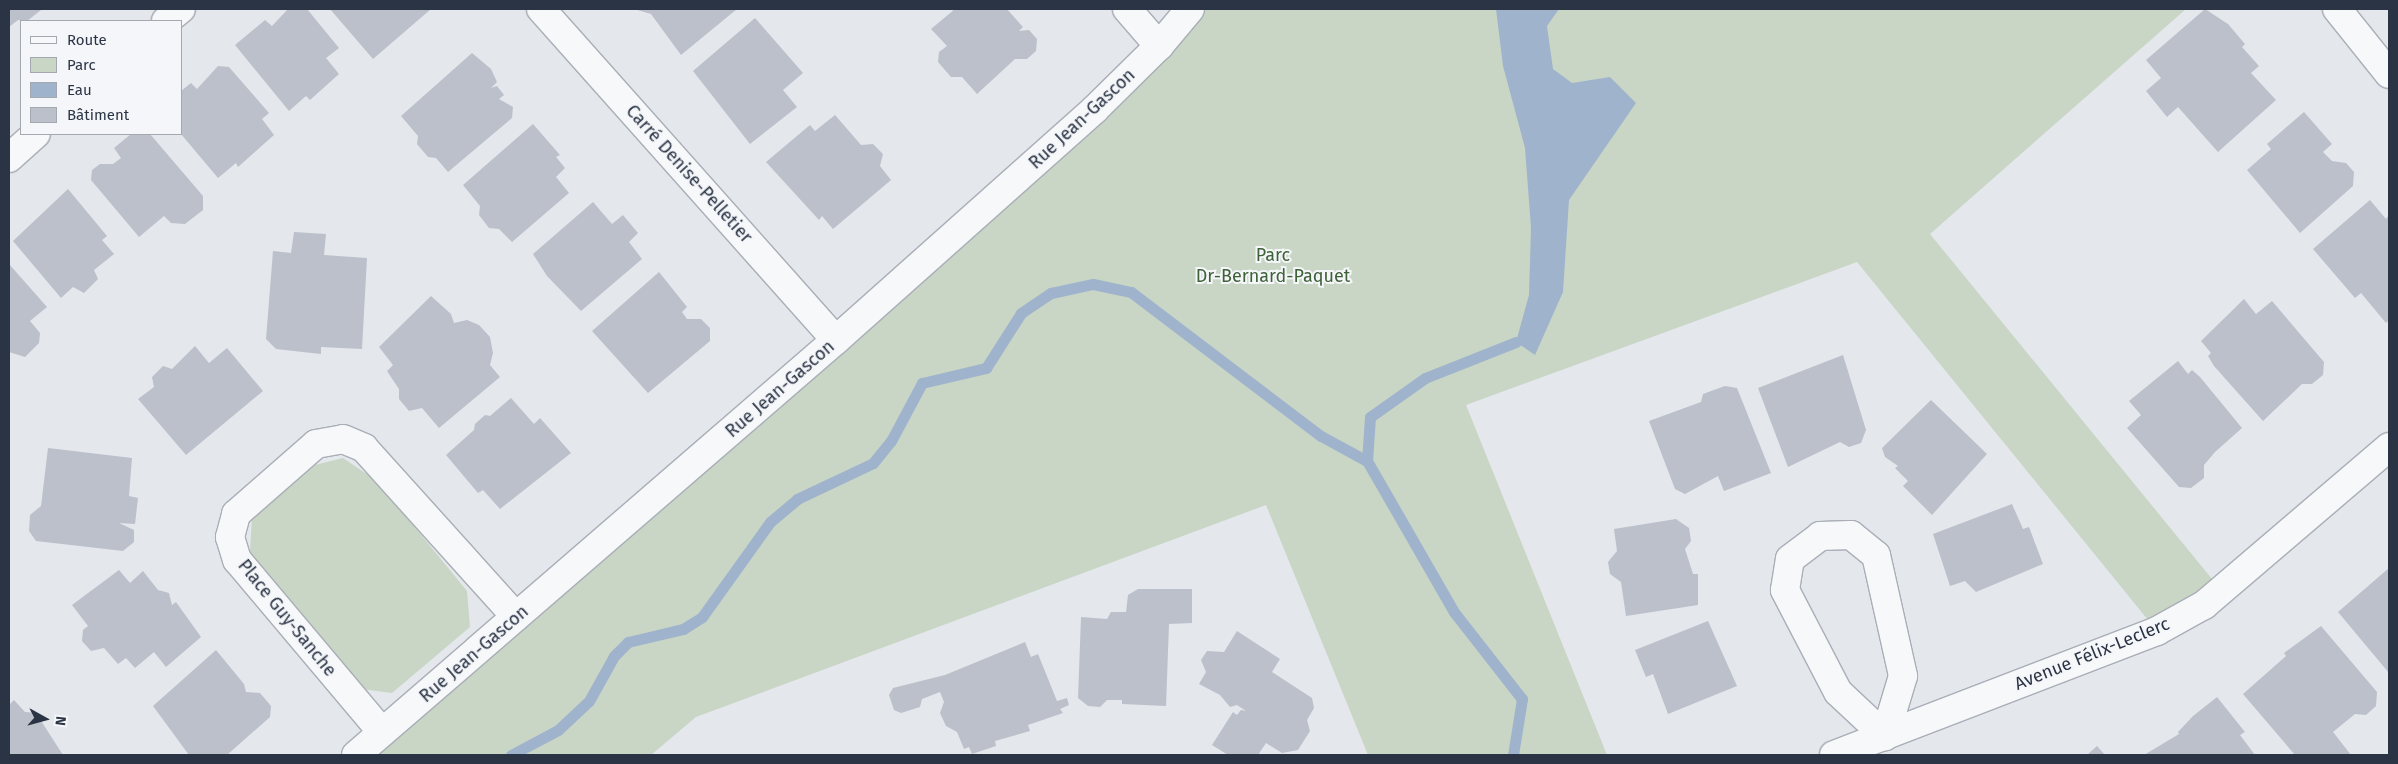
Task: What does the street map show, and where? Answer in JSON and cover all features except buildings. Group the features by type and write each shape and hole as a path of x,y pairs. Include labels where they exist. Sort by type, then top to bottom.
{"street":[{"path":"167,20 181,9"},
{"name":"Carré Denise-Pelletier","path":"541,9 836,340"},
{"path":"1128,9 1160,46"},
{"name":"Rue Jean-Gascon","path":"356,755 836,340 1160,46 1190,9"},
{"path":"2338,9 2389,74"},
{"path":"9,158 35,135"},
{"name":"Place Guy-Sanche","path":"382,732 237,560 230,537 236,514 316,444 343,439 364,448 516,617"},
{"name":"Avenue Félix-Leclerc","path":"1834,755 2156,631 2204,605 2389,447"},
{"path":"1851,535 1876,555 1903,676 1885,736 1838,692 1785,590 1790,559 1820,536 1851,535"}],"green space":[{"name":"Parc Dr-Bernard-Paquet","path":"1190,9 2186,9 1930,234 2221,590 2157,631 1857,262 1466,405 1607,755 1368,755 1266,505 696,717 651,755 352,755"},
{"path":"343,458 377,481 467,591 470,627 392,693 362,689 250,552 252,517 315,465"}],"water":[{"path":"1496,9 1559,9 1547,26 1553,69 1572,83 1610,77 1636,103 1569,200 1563,292 1535,355 1516,342 1529,295 1531,228 1525,148 1503,66"}],"waterway":[{"path":"511,755 558,730 589,701 614,656 628,642 683,629 702,617 770,522 797,499 873,463 891,441 922,383 986,368 1021,313 1051,293 1093,284 1131,292 1321,436 1367,461"},
{"path":"1513,755 1522,699 1454,612 1367,461 1370,417 1425,378 1516,342"}]}
